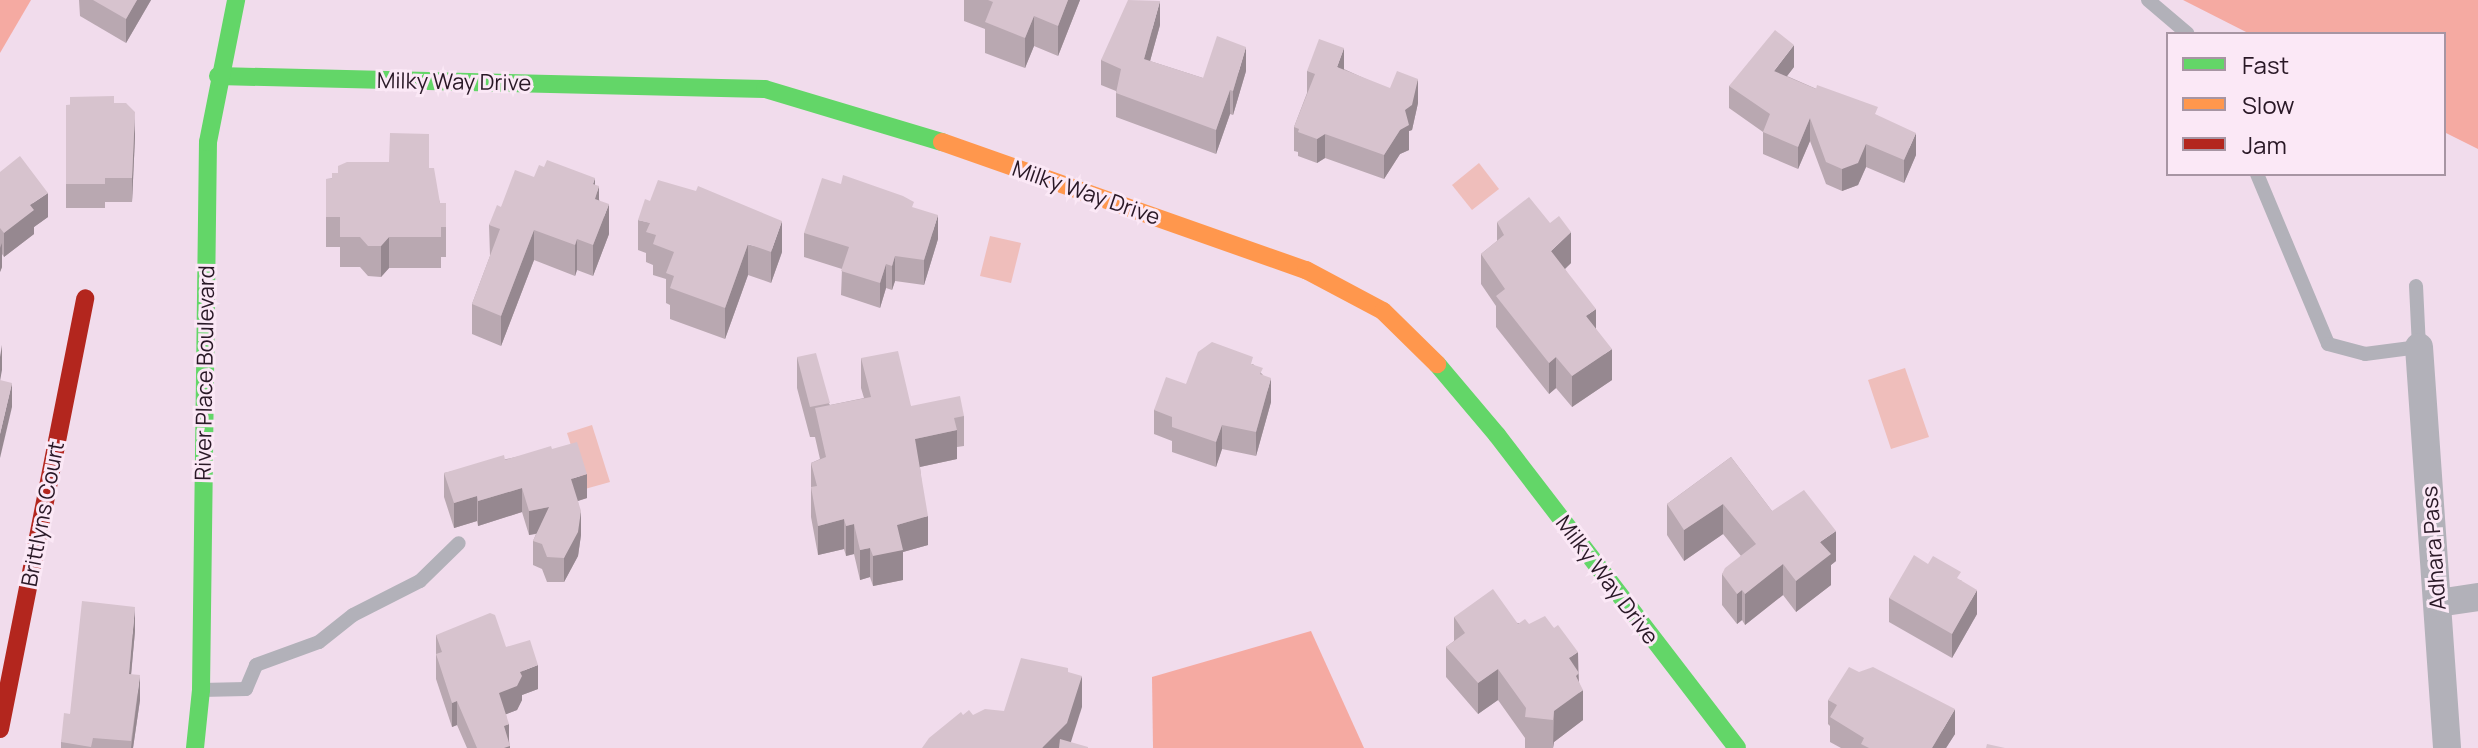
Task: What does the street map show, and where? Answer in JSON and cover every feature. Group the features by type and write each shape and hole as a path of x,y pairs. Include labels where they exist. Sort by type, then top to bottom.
{"street":[{"name":"River Place Boulevard","path":"195,748 201,690 208,142 218,76 236,0"},
{"name":"Milky Way Drive","path":"218,76 765,89 910,131 1306,270 1383,311 1425,350 1497,435 1737,748"},
{"name":"Brittlyns Court","path":"0,729 85,298"},
{"name":"Adhara Pass","path":"2419,347 2447,748"},
{"path":"2438,603 2478,597"}],"lane":[{"path":"2148,0 2186,32"},
{"path":"2258,176 2328,344 2365,354 2419,347 2416,286"},
{"path":"201,690 246,689 256,665 319,642 353,615 420,581 459,543"}],"shaded area":[{"path":"0,0 31,0 0,53"},
{"path":"2183,0 2478,0 2478,149 2446,133 2446,32 2246,32"},
{"path":"1479,163 1499,189 1472,210 1452,185"},
{"path":"990,236 1021,243 1011,283 980,276"},
{"path":"1905,368 1929,437 1891,449 1868,380"},
{"path":"592,425 610,482 585,489 567,433"},
{"path":"1311,631 1364,748 1153,748 1152,677"}],"building":[{"path":"93,0 137,0 126,19"},
{"path":"988,0 1068,0 1058,26 1034,16 1025,38 985,22 993,2"},
{"path":"1128,0 1160,1 1144,59 1203,78 1217,36 1246,47 1233,91 1230,90 1216,130 1116,93 1121,69 1101,60"},
{"path":"1775,30 1794,45 1774,71 1816,89 1817,85 1878,107 1875,114 1916,133 1904,160 1866,144 1858,163 1842,169 1826,162 1810,118 1798,147 1763,132 1770,114 1729,86"},
{"path":"1319,39 1344,48 1337,67 1390,88 1397,71 1418,79 1412,105 1405,110 1409,125 1400,130 1384,155 1325,134 1317,139 1298,132 1299,129 1294,127 1315,74 1307,71"},
{"path":"114,96 114,103 126,103 135,112 132,178 105,178 105,184 66,184 66,105 70,105 70,97"},
{"path":"390,133 429,134 429,168 434,168 440,203 446,203 446,227 441,227 441,237 389,237 381,246 368,246 360,237 340,237 340,217 326,217 326,179 332,179 332,173 338,173 338,166 347,162 389,162"},
{"path":"20,156 48,193 30,205 34,210 4,233 0,228 0,172"},
{"path":"547,160 595,178 593,184 599,186 595,199 609,204 593,245 577,239 575,245 534,230 501,316 472,304 500,229 489,225 497,205 501,207 515,170 534,177 539,165 544,167"},
{"path":"843,175 903,196 914,202 912,207 938,215 924,260 895,256 892,266 886,264 880,283 841,271 849,247 804,233 822,178 841,184"},
{"path":"658,180 696,191 698,186 782,221 771,252 748,244 725,308 670,288 674,276 666,273 674,252 653,244 656,235 646,232 650,223 638,220 645,199 650,201"},
{"path":"1529,197 1550,223 1559,216 1571,232 1551,251 1596,309 1586,316 1612,349 1572,376 1556,357 1549,363 1496,296 1505,289 1481,254 1504,235 1497,222"},
{"path":"1212,342 1253,357 1251,364 1263,368 1260,374 1271,378 1256,432 1222,425 1216,442 1172,427 1172,417 1154,410 1166,377 1186,384 1198,352"},
{"path":"898,351 911,406 960,396 964,416 954,418 957,430 915,439 928,516 897,525 903,550 873,556 870,548 860,550 854,524 846,526 844,519 818,526 811,487 817,486 811,463 826,457 815,408 871,397 861,358"},
{"path":"816,353 830,403 810,407 797,357"},
{"path":"0,380 12,383 0,434"},
{"path":"577,442 587,474 571,479 581,511 578,532 564,558 547,557 542,544 533,541 549,507 529,511 522,488 478,501 477,496 454,503 444,473 504,455 505,460 551,446 552,449"},
{"path":"1731,457 1772,511 1804,490 1836,531 1820,542 1831,554 1796,581 1783,564 1745,594 1742,590 1737,594 1722,574 1725,568 1756,544 1723,504 1684,530 1667,504"},
{"path":"1914,555 1928,564 1933,556 1961,572 1957,578 1977,590 1952,634 1889,598"},
{"path":"1493,589 1518,624 1525,619 1529,624 1545,616 1554,628 1558,625 1578,652 1569,658 1579,673 1576,676 1583,690 1554,711 1553,720 1525,717 1526,708 1498,669 1478,683 1446,647 1465,633 1454,617"},
{"path":"82,601 135,607 129,674 140,675 131,741 93,738 91,747 61,742 64,713 70,714"},
{"path":"490,613 495,615 506,647 530,640 538,665 520,672 522,676 517,686 499,693 509,724 504,726 510,746 504,748 477,748 457,701 452,703 436,654 442,652 436,635"},
{"path":"1021,658 1068,668 1068,672 1082,676 1067,723 1042,748 922,748 929,738 961,712 963,715 969,710 973,715 985,709 1004,711"},
{"path":"1849,667 1859,672 1873,667 1955,709 1932,748 1869,748 1861,744 1864,738 1830,717 1837,705 1828,700"},
{"path":"1060,739 1088,747 1088,748 1059,748"}],"traffic: fast":[{"path":"195,748 201,690 208,142 236,0"},
{"path":"218,76 765,89 942,142"},
{"path":"1437,364 1497,435 1737,748"}],"traffic: slow":[{"path":"942,142 1306,270 1383,311 1437,364"}],"traffic: jam":[{"path":"0,729 85,298"}]}
